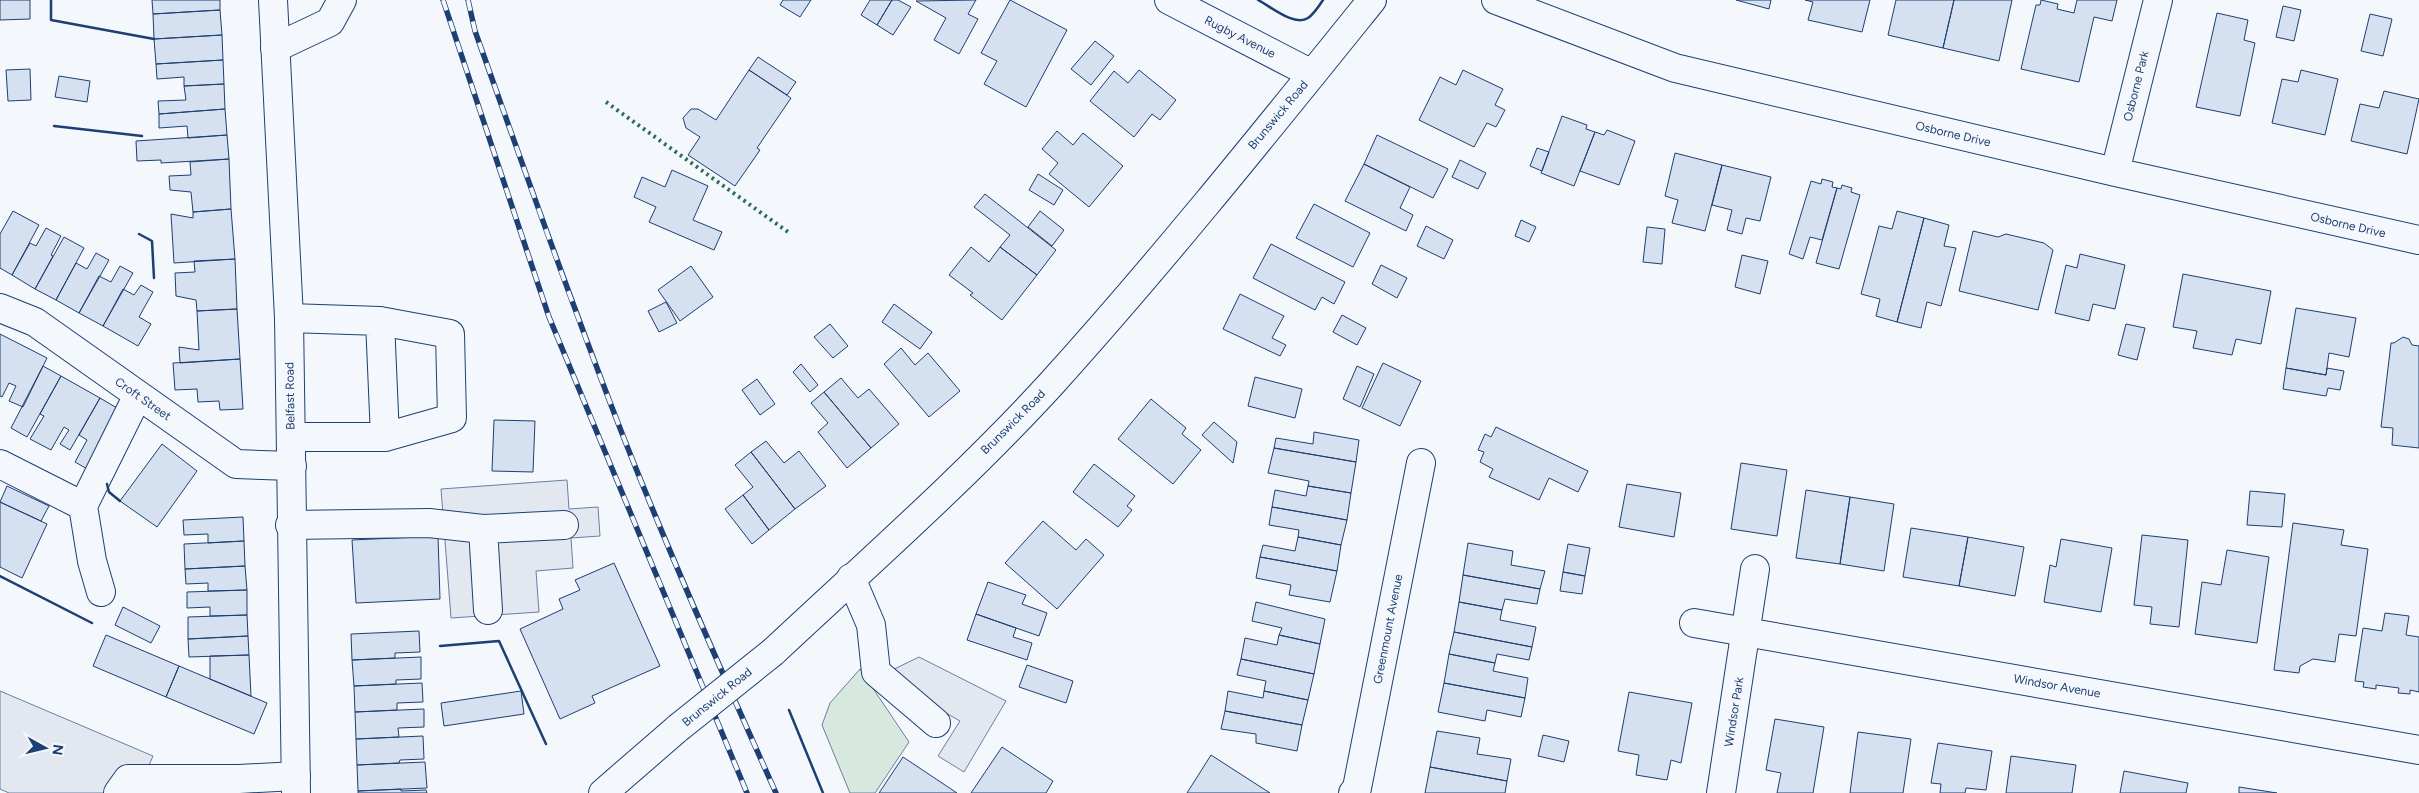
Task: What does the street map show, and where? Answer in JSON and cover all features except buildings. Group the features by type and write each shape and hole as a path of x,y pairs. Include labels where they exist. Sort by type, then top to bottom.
{"street":[{"name":"Belfast Road","path":"273,0 289,318 292,466 290,525 296,784"},
{"path":"275,48 330,22 342,0"},
{"name":"Rugby Avenue","path":"1169,0 1312,74"},
{"name":"Brunswick Road","path":"603,793 678,728 773,652 964,472 1051,384 1184,228 1372,0"},
{"name":"Osborne Drive","path":"1496,0 1675,68 2115,172 2419,240"},
{"name":"Osborne Park","path":"2115,172 2158,0"},
{"name":"Croft Street","path":"0,308 34,322 236,464 292,466"},
{"path":"289,318 380,321 450,334 452,418 385,437 291,437"},
{"path":"380,321 385,437"},
{"path":"100,592 92,561 83,506 138,395"},
{"name":"Greenmount Avenue","path":"1353,793 1359,778 1421,463"},
{"path":"0,464 83,506"},
{"path":"290,525 429,523 483,529 564,525"},
{"path":"483,529 488,610"},
{"name":"Windsor Park","path":"1721,793 1755,569"},
{"path":"851,578 871,625 876,672 936,723"},
{"name":"Windsor Avenue","path":"1694,622 2419,750"},
{"path":"118,793 128,779 239,779 296,784"}],"shaded area":[{"path":"567,480 569,509 598,507 600,536 571,538 573,568 536,571 539,612 451,618 441,489"},
{"path":"919,657 1006,701 964,772 938,756 960,721 880,676"},
{"path":"860,669 909,742 875,793 850,793 822,725 830,703"},
{"path":"0,691 153,756 137,793 9,793 0,789"}],"railway":[{"path":"443,0 549,317 747,793"},
{"path":"468,0 475,31 605,390 680,574 776,793"}],"hedge":[{"path":"606,102 788,232"}],"wall":[{"path":"51,0 51,20 154,39"},
{"path":"1258,0 1282,15 1296,20 1308,18 1323,0"},
{"path":"54,126 142,136"},
{"path":"139,234 152,241 154,278"},
{"path":"107,484 109,492 120,501"},
{"path":"0,576 92,623"},
{"path":"440,646 499,641 546,744"},
{"path":"789,710 823,793"}]}
